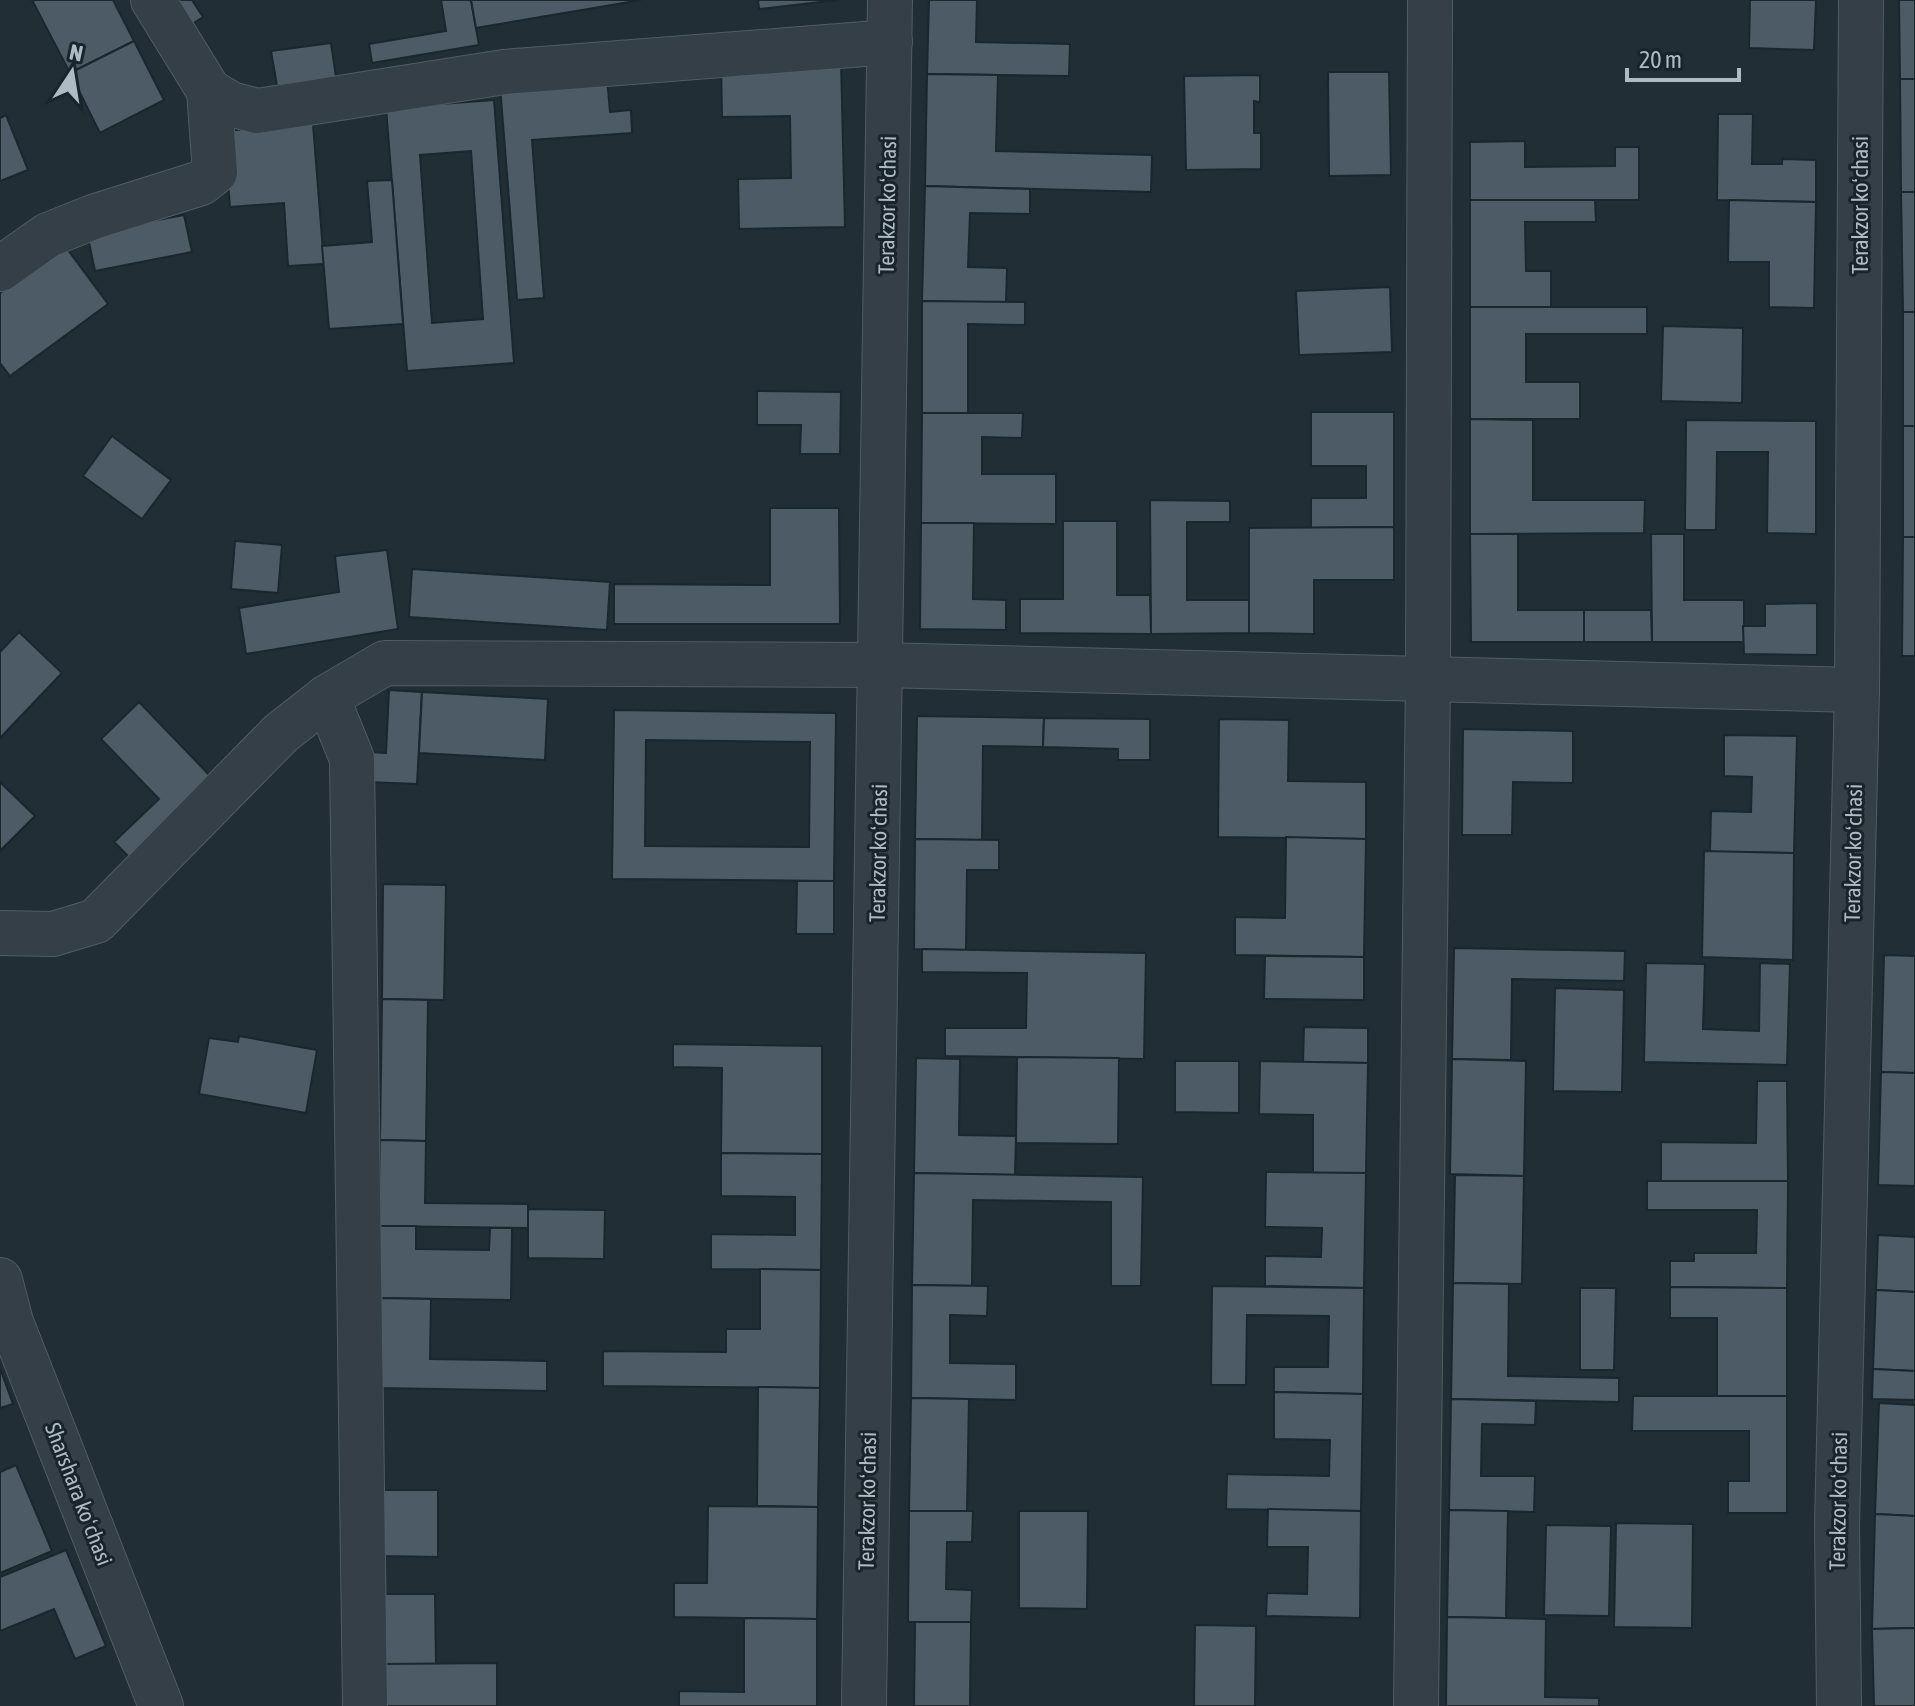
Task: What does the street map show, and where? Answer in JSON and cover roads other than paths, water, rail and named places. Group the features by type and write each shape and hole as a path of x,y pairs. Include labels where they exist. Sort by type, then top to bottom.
{"street":[{"path":"0,269 48,235 93,217 201,183 215,172 209,91 153,0"},
{"path":"1416,1706 1428,678 1430,0"},
{"name":"Terakzor koʻchasi","path":"1839,1706 1837,1525 1857,690 1861,0"},
{"path":"209,91 231,104 257,111 504,72 890,21"},
{"name":"Terakzor koʻchasi","path":"864,1706 890,21"},
{"path":"0,933 53,934 96,921 281,733 327,697 385,663 881,665 1857,690"},
{"path":"327,697 352,759 365,1706"},
{"name":"Sharshara koʻchasi","path":"0,1280 6,1324 161,1706"}]}
